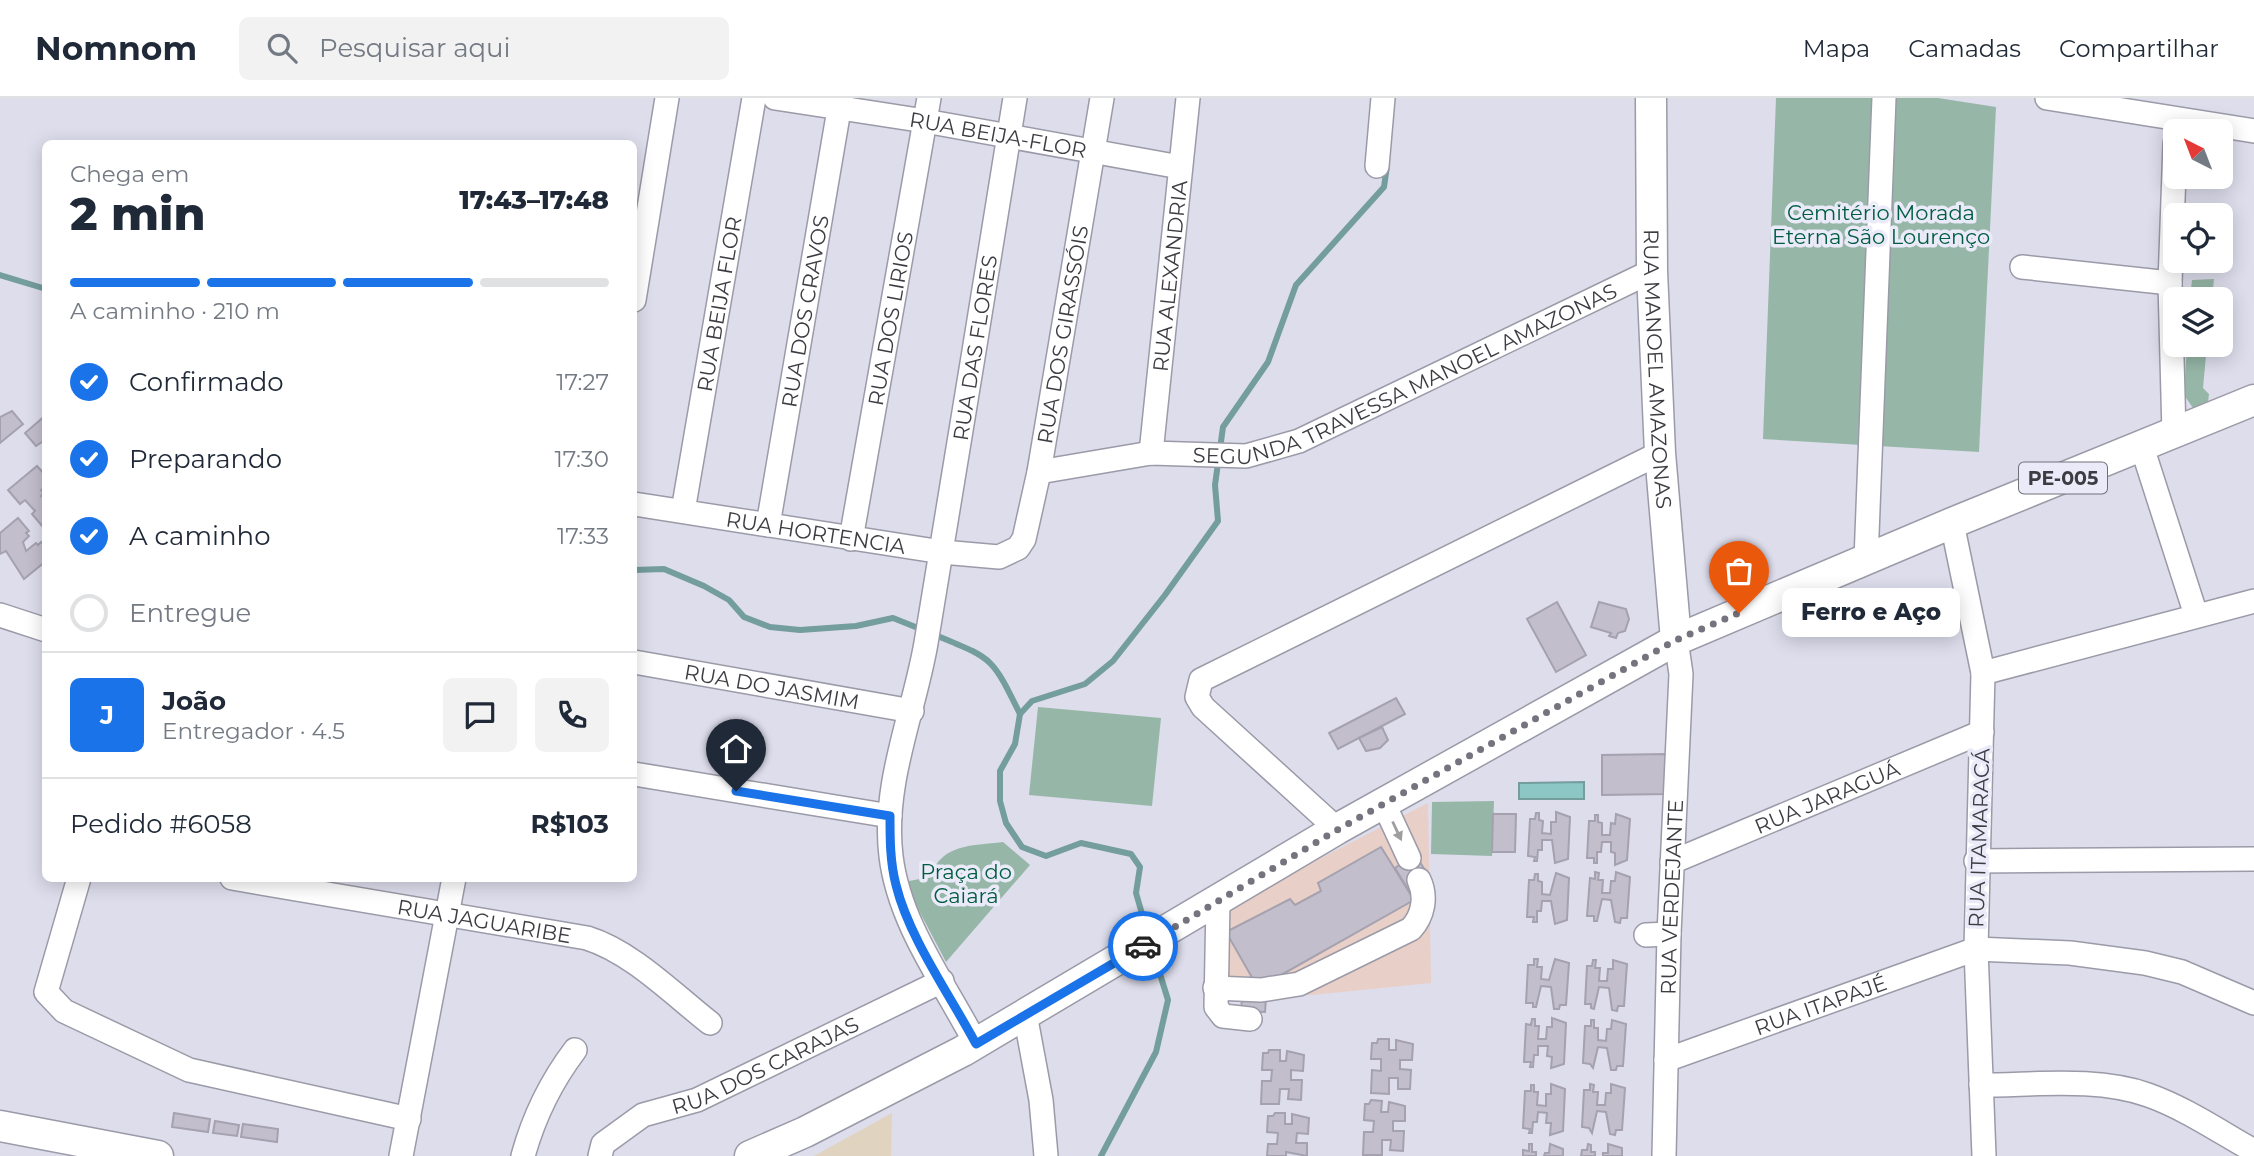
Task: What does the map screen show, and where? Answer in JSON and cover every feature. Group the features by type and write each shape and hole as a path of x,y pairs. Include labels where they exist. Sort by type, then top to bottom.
{"main road":[{"name":"RUA MANOEL AMAZONAS","path":"1651,98 1652,271 1660,453 1676,640"},
{"name":"PE-005","path":"750,1156 805,1132 976,1044 1337,830 1676,640 1952,523 2254,400"},
{"path":"0,1126 158,1156"}],"street":[{"path":"637,282 667,98"},
{"name":"RUA BEIJA FLOR","path":"683,511 754,98"},
{"name":"RUA BEIJA-FLOR","path":"775,98 840,104 1180,167"},
{"name":"RUA DOS LIRIOS","path":"851,539 929,98"},
{"name":"RUA DAS FLORES","path":"912,711 942,552 1015,98"},
{"name":"RUA DOS GIRASSÓIS","path":"999,557 1018,548 1024,539 1039,472 1102,98"},
{"name":"RUA ALEXANDRIA","path":"1152,453 1188,98"},
{"path":"1377,166 1383,98"},
{"path":"1866,560 1884,98"},
{"path":"2047,98 2163,123"},
{"name":"RUA DOS CRAVOS","path":"768,525 840,104"},
{"path":"2233,130 2254,131"},
{"path":"2173,189 2170,284 2174,434"},
{"path":"2022,267 2170,284"},
{"name":"SEGUNDA TRAVESSA MANOEL AMAZONAS","path":"1152,453 1246,456 1299,441 1652,271"},
{"path":"2142,447 2196,615"},
{"path":"1039,472 1152,453"},
{"path":"1337,830 1203,707 1197,697 1201,680 1660,453"},
{"name":"RUA HORTENCIA","path":"637,504 851,539 999,557"},
{"name":"RUA ITAMARACÁ","path":"1952,523 1983,673 1976,861 1976,949 1984,1156"},
{"path":"1983,673 2254,601"},
{"path":"0,615 42,629"},
{"name":"RUA VERDEJANTE","path":"1664,1156 1666,1060 1658,934 1672,862 1681,674 1676,640"},
{"name":"RUA DO JASMIM","path":"637,663 912,711"},
{"path":"912,711 896,771 890,816 891,855 896,888 915,931 976,1044"},
{"name":"RUA JARAGUÁ","path":"1672,862 1982,732"},
{"path":"637,774 890,816"},
{"path":"1384,804 1409,858"},
{"path":"1976,861 2254,859"},
{"path":"78,882 46,992 64,1011 189,1070 409,1119"},
{"name":"RUA JAGUARIBE","path":"255,882 587,938 611,945 710,1023"},
{"path":"401,1156 453,882"},
{"path":"1215,988 1279,989 1299,984 1411,929 1419,921 1421,884"},
{"path":"1218,902 1216,1007 1223,1016 1250,1019"},
{"path":"1976,949 2070,953 2145,963 2182,972 2254,1003"},
{"name":"RUA ITAPAJÉ","path":"1666,1060 1976,949"},
{"name":"RUA DOS CARAJAS","path":"600,1156 603,1144 643,1115 697,1100 942,981"},
{"path":"1025,1014 1041,1100 1046,1156"},
{"path":"523,1156 545,1094 575,1050"},
{"path":"1981,1085 2094,1086 2130,1090 2166,1102 2254,1151"}],"shaded area":[{"path":"1584,782 1584,799 1519,799 1519,783"},
{"path":"1428,803 1431,983 1312,995 1227,995 1222,909"},
{"path":"892,1113 891,1156 814,1156"}],"green space":[{"name":"Cemitério Morada Eterna São Lourenço","path":"1776,98 1938,98 1996,107 1979,452 1763,439"},
{"path":"2214,279 2213,287 2191,287 2192,280"},
{"path":"2186,357 2206,357 2203,388 2209,394 2208,402 2193,408 2184,395"},
{"path":"1038,707 1161,718 1152,806 1029,795"},
{"path":"1494,801 1492,856 1431,854 1432,802"},
{"name":"Praça do Caiará","path":"1003,842 1030,865 946,962 904,882 930,877 942,858 959,848"}],"building":[{"path":"12,411 23,424 0,443 0,417"},
{"path":"42,418 42,442 36,446 25,433"},
{"path":"37,466 42,472 42,526 32,514 35,511 25,500 20,504 8,490"},
{"path":"18,518 29,531 26,533 29,536 23,542 26,551 36,543 42,543 42,564 24,579 6,551 0,554 0,533"},
{"path":"1557,602 1586,655 1556,672 1527,619"},
{"path":"1599,602 1626,609 1629,619 1625,631 1618,633 1616,638 1609,636 1611,633 1591,627"},
{"path":"1396,698 1405,714 1338,749 1329,733"},
{"path":"1382,727 1388,740 1380,748 1366,751 1359,738"},
{"path":"1667,754 1667,794 1602,795 1602,755"},
{"path":"1556,812 1570,817 1568,859 1555,863 1552,840 1542,840 1542,850 1538,850 1537,861 1534,861 1535,857 1528,856 1530,819 1535,819 1536,813 1539,813 1539,820 1543,821 1542,833 1551,834 1551,822 1556,822"},
{"path":"1493,814 1516,814 1515,852 1492,852"},
{"path":"1616,814 1630,819 1627,860 1615,865 1611,842 1602,842 1601,852 1597,852 1597,863 1594,863 1594,858 1587,858 1589,821 1595,821 1595,815 1598,815 1598,822 1602,823 1602,835 1610,835 1611,823 1615,824"},
{"path":"1381,847 1414,900 1258,988 1226,932 1290,899 1295,905 1321,891 1318,883"},
{"path":"1415,854 1428,875 1409,891 1395,868"},
{"path":"1595,872 1599,873 1598,880 1603,880 1602,893 1610,893 1611,881 1615,881 1616,872 1630,877 1627,918 1621,918 1620,923 1615,922 1611,900 1602,899 1597,921 1594,921 1594,916 1587,916 1590,878 1595,879"},
{"path":"1556,873 1569,878 1567,920 1555,924 1551,901 1542,901 1541,911 1537,911 1537,922 1533,922 1534,917 1527,917 1529,880 1534,880 1535,874 1538,874 1538,881 1542,882 1542,894 1550,895"},
{"path":"1534,959 1538,959 1537,967 1542,967 1541,979 1549,980 1555,959 1569,963 1566,1005 1554,1009 1551,987 1541,986 1536,1007 1533,1007 1533,1003 1526,1003 1528,965 1534,965"},
{"path":"1593,960 1596,960 1595,968 1600,968 1599,981 1607,981 1608,969 1613,969 1613,960 1627,964 1624,1006 1618,1006 1617,1011 1612,1010 1609,988 1599,987 1594,1009 1591,1004 1585,1004 1587,966 1592,966"},
{"path":"1242,998 1266,998 1265,1012 1241,1011"},
{"path":"1552,1018 1566,1023 1564,1064 1551,1068 1552,1057 1547,1056 1548,1046 1538,1046 1538,1055 1534,1055 1533,1067 1530,1067 1531,1062 1524,1062 1526,1024 1531,1025 1532,1019 1535,1019 1535,1026 1539,1026 1538,1039 1546,1039 1547,1027 1552,1027"},
{"path":"1591,1020 1594,1020 1594,1028 1598,1028 1598,1040 1606,1041 1607,1029 1611,1029 1612,1020 1626,1024 1623,1066 1611,1070 1607,1048 1598,1047 1593,1068 1590,1064 1583,1063 1585,1026 1591,1026"},
{"path":"1378,1039 1389,1039 1389,1050 1396,1050 1396,1040 1413,1044 1412,1060 1400,1060 1400,1069 1411,1070 1410,1089 1398,1089 1398,1078 1389,1078 1389,1094 1371,1093 1372,1070 1381,1071 1381,1059 1371,1059 1372,1043 1377,1043"},
{"path":"1269,1050 1280,1050 1280,1061 1286,1061 1287,1051 1304,1055 1303,1071 1291,1070 1291,1080 1302,1080 1301,1100 1288,1099 1289,1089 1280,1089 1279,1104 1261,1104 1262,1081 1271,1081 1272,1070 1262,1070 1263,1053 1268,1053"},
{"path":"1551,1084 1565,1089 1563,1131 1550,1135 1551,1123 1546,1123 1547,1113 1538,1112 1537,1122 1533,1122 1532,1133 1529,1133 1530,1129 1523,1128 1525,1091 1531,1091 1531,1085 1534,1085 1534,1092 1538,1092 1537,1105 1546,1106 1546,1094 1551,1094"},
{"path":"1590,1084 1594,1085 1593,1092 1598,1092 1597,1105 1605,1105 1606,1093 1611,1093 1611,1084 1625,1088 1622,1130 1616,1130 1615,1135 1610,1134 1606,1112 1597,1111 1592,1133 1589,1128 1582,1127 1584,1090 1590,1090"},
{"path":"1371,1100 1382,1101 1381,1112 1388,1112 1389,1102 1405,1106 1405,1121 1393,1121 1393,1131 1404,1131 1403,1151 1390,1150 1391,1140 1382,1140 1382,1155 1363,1155 1364,1132 1373,1132 1374,1121 1364,1120 1365,1104 1369,1104"},
{"path":"174,1113 210,1119 208,1132 172,1127"},
{"path":"1285,1113 1285,1124 1292,1124 1292,1114 1309,1118 1308,1134 1297,1133 1296,1143 1307,1143 1307,1156 1286,1152 1286,1156 1267,1156 1268,1144 1277,1144 1278,1133 1267,1132 1268,1116"},
{"path":"215,1121 239,1125 237,1136 213,1133"},
{"path":"243,1124 278,1129 277,1142 241,1137"},
{"path":"1529,1144 1532,1144 1532,1152 1536,1152 1536,1156 1523,1156 1523,1150 1529,1151"},
{"path":"1550,1144 1563,1149 1563,1156 1544,1156 1549,1153"},
{"path":"1588,1144 1595,1156 1581,1156 1582,1150 1587,1150"},
{"path":"1608,1144 1622,1148 1622,1156 1603,1156 1603,1153 1608,1153"}],"waterway":[{"path":"1147,931 1136,893 1140,867 1131,854 1081,843 1046,856 1022,847 1006,823 1000,801 1000,771 1015,744 1020,714 1032,701 1085,684 1113,661 1218,521 1215,485 1223,427 1268,362 1296,285 1384,187 1387,166"},
{"path":"0,275 42,288"},
{"path":"637,570 664,569 704,586 729,600 744,617 770,627 800,630 856,626 893,618 923,630"},
{"path":"933,634 988,661 1003,680 1020,714"},
{"path":"1101,1156 1156,1052 1168,1000 1152,948"}],"way so far":[{"path":"1143,946 1337,830 1676,640 1739,613"}],"place":[{"name":"Ferro e Aço","path":"1739,613"}],"route":[{"path":"736,791 890,816 891,855 896,888 915,931 976,1044 1143,946"}]}
